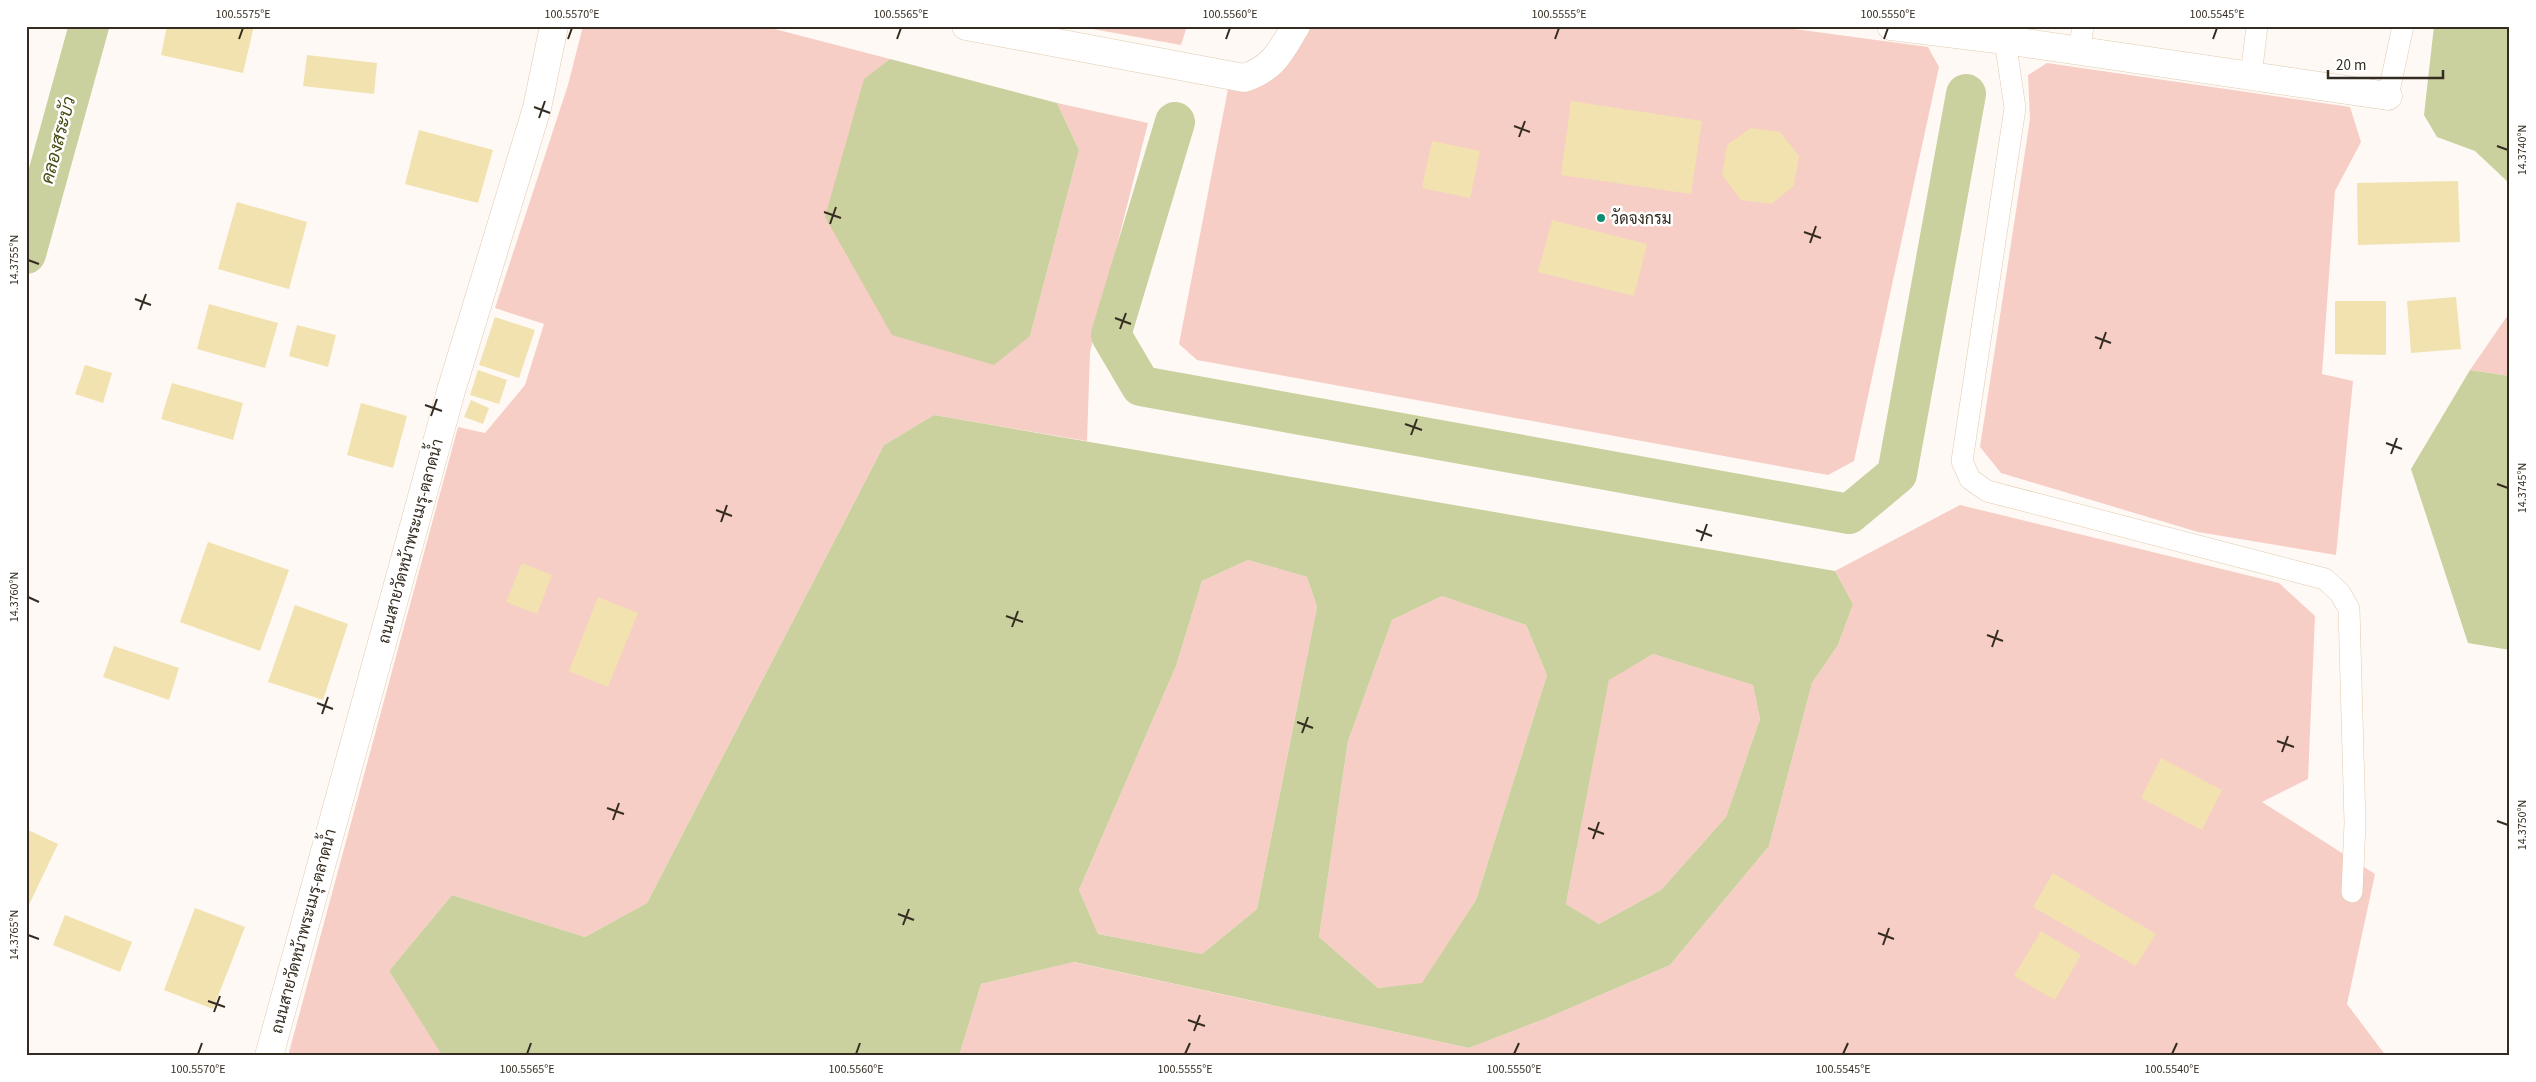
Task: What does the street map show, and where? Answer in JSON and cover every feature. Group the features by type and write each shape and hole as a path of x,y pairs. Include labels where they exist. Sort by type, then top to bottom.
{"street":[{"name":"ถนนสายวัดหน้าพระเมรุ-ตลาดน้ำ","path":"269,1056 451,391 537,108 554,26"},
{"path":"966,26 1244,78 1262,72 1275,59 1296,26"},
{"path":"1891,26 2005,40 2081,38 2251,76 2388,96"}],"lane":[{"path":"2251,76 2257,26"},
{"path":"2388,96 2403,26"},
{"path":"2005,40 2015,108 1962,461 1970,479 1987,491 2325,579 2340,593 2349,609 2354,823 2352,892"}],"shaded area":[{"path":"583,26 763,26 890,59 864,80 1030,336 1079,150 1057,103 1148,123 1090,352 1087,441 934,415 884,445 647,903 585,937 452,895 389,971 445,1056 288,1056 458,427 485,433 525,385 544,324 495,308 568,85"},
{"path":"1076,26 1187,26 1181,45"},
{"path":"1311,26 1773,26 1928,47 1939,67 1854,461 1828,475 1197,360 1179,344 1228,89 1248,86 1289,59"},
{"path":"2434,26 2510,26 2510,184 2475,151 2437,137 2424,115"},
{"path":"890,59 1057,103 1079,150 1030,336 994,365 892,335 825,217 864,79"},
{"path":"2047,63 2350,107 2361,142 2335,191 2322,374 2353,381 2336,555 2198,532 2001,473 1980,447 2030,119 2028,75"},
{"path":"2510,312 2510,376 2470,370"},
{"path":"2470,370 2510,376 2510,650 2468,643 2411,469"},
{"path":"934,415 1835,571 1853,604 1838,645 1812,683 1769,846 1670,965 1547,1018 1469,1048 1074,962 981,984 959,1056 442,1055 389,971 452,895 585,937 647,903 884,445","holes":["1248,560 1307,577 1317,607 1257,909 1202,954 1098,934 1079,890 1176,666 1202,581","1442,596 1526,625 1547,675 1476,900 1422,983 1378,988 1319,937 1348,741 1392,620","1653,654 1753,685 1760,719 1726,817 1661,890 1599,924 1566,904 1609,680"]},
{"path":"1960,505 2279,583 2315,616 2308,779 2262,802 2375,874 2347,1004 2386,1056 959,1056 981,984 1073,962 1469,1048 1547,1018 1670,965 1769,846 1812,683 1838,645 1853,604 1835,571"},
{"path":"1248,560 1307,577 1317,607 1257,909 1202,954 1098,934 1079,890 1176,666 1202,581"},
{"path":"1442,596 1526,625 1547,675 1476,900 1422,984 1378,988 1319,937 1348,741 1392,620"},
{"path":"1653,654 1753,685 1760,719 1726,817 1661,890 1599,924 1566,904 1609,679"}],"building":[{"path":"167,26 254,26 243,73 161,55"},
{"path":"307,55 377,63 374,94 303,86"},
{"path":"1571,101 1702,121 1691,194 1561,175"},
{"path":"1751,128 1780,132 1799,156 1794,186 1771,204 1741,200 1722,175 1727,145"},
{"path":"419,130 493,150 478,203 405,184"},
{"path":"1432,141 1480,151 1470,198 1422,188"},
{"path":"2458,181 2460,242 2358,245 2357,183"},
{"path":"237,202 307,222 289,289 218,269"},
{"path":"1552,220 1647,244 1634,296 1538,272"},
{"path":"2456,297 2461,349 2411,353 2407,301"},
{"path":"2335,301 2386,301 2386,355 2335,354"},
{"path":"209,304 278,323 265,368 197,349"},
{"path":"495,317 535,330 519,378 479,365"},
{"path":"297,325 336,335 328,367 289,356"},
{"path":"85,365 112,373 103,403 75,394"},
{"path":"478,370 507,380 499,404 470,395"},
{"path":"172,383 243,403 233,440 161,419"},
{"path":"471,400 489,408 483,424 464,417"},
{"path":"361,403 407,416 393,468 347,455"},
{"path":"208,542 289,570 260,651 180,622"},
{"path":"522,563 552,575 537,614 506,602"},
{"path":"598,597 638,613 608,687 569,671"},
{"path":"295,605 348,624 323,700 268,682"},
{"path":"114,646 179,668 169,700 103,677"},
{"path":"2161,758 2222,790 2202,830 2141,798"},
{"path":"26,829 58,844 26,911"},
{"path":"2053,873 2156,934 2136,966 2033,907"},
{"path":"195,908 245,927 213,1009 164,990"},
{"path":"65,915 132,942 120,972 53,945"},
{"path":"2041,931 2081,955 2055,1000 2014,976"}],"waterway":[{"name":"คลองสระบัว","path":"26,254 89,26"},
{"path":"1175,122 1111,335 1141,386 1849,514 1897,474 1966,94"}],"place":[{"name":"วัดจงกรม","path":"1601,218"}]}
